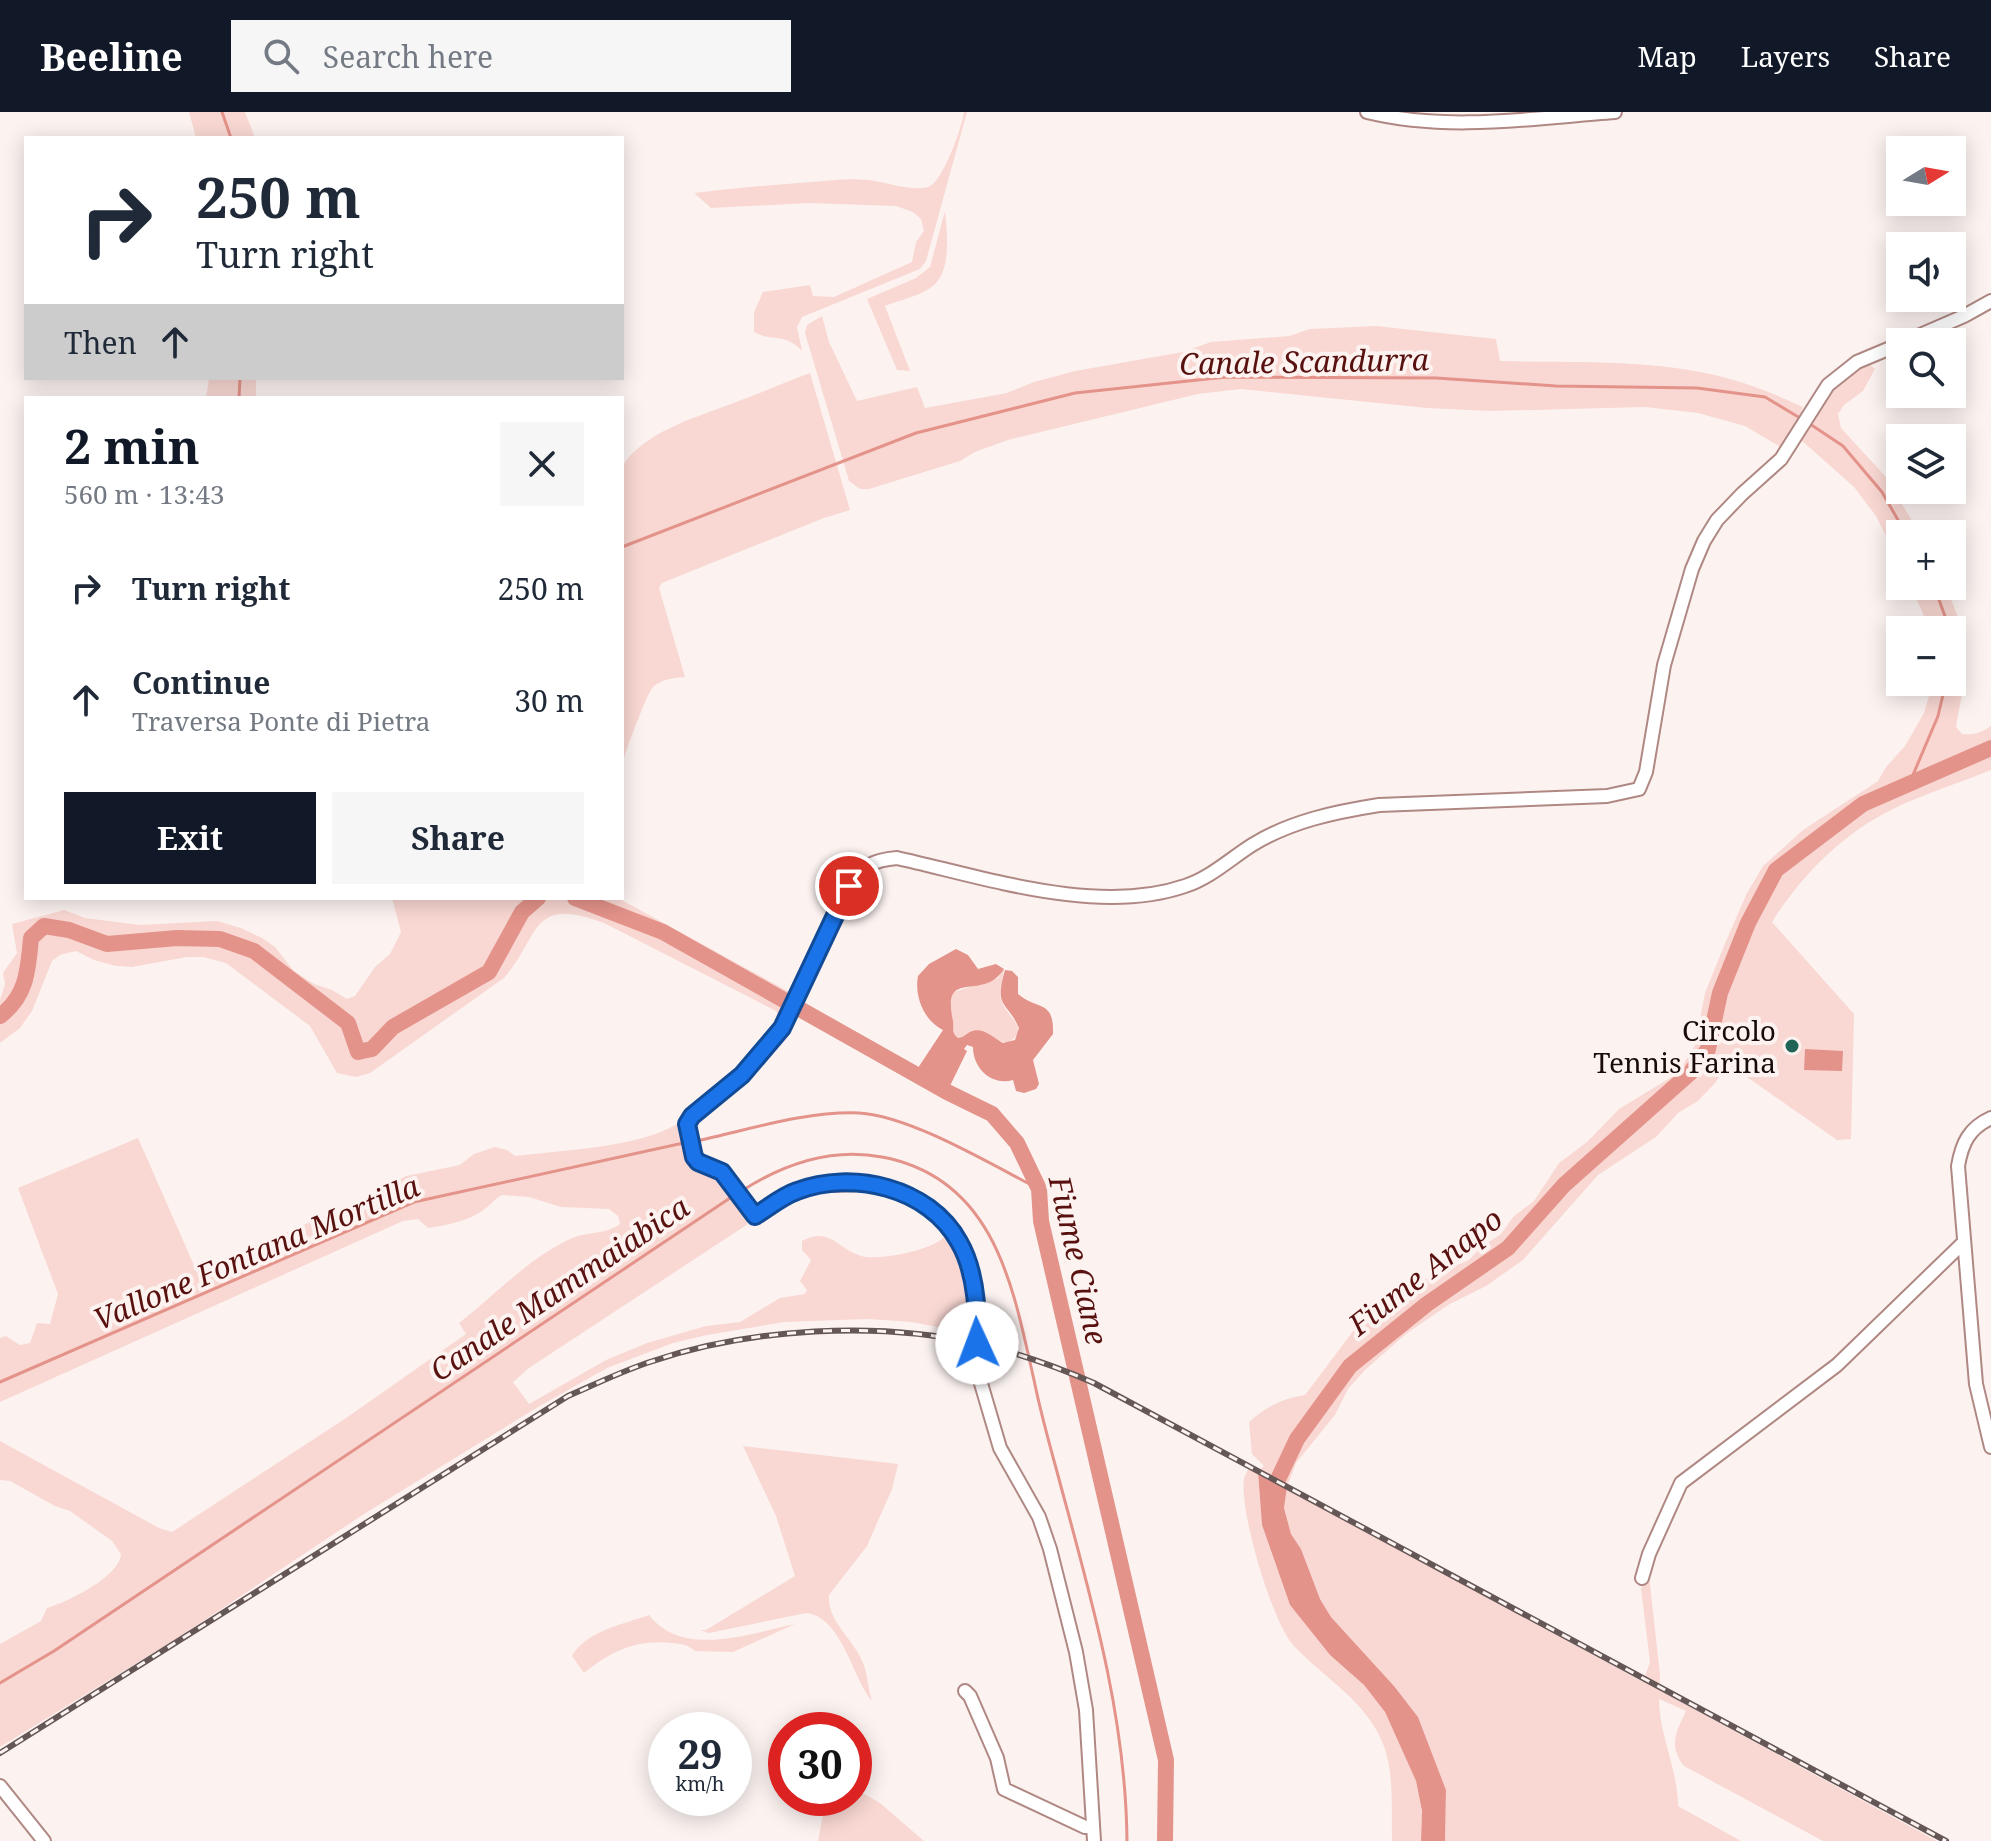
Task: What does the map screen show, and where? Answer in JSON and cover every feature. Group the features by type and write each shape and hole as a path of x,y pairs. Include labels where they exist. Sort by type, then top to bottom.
{"street":[{"path":"1367,112 1413,122 1444,123 1615,112"},
{"path":"1936,328 1991,301"},
{"path":"1094,1841 1086,1710 1076,1652 1042,1528 1000,1448 975,1363 975,1297 960,1242 940,1217 918,1201 887,1187 871,1184 819,1185 795,1191 755,1216 722,1172 698,1162 691,1150 687,1124 692,1116 742,1075 769,1045 789,1016 849,886 860,870 881,859 897,858 1056,893 1095,897 1154,893 1188,885 1205,877 1275,833 1348,810 1394,804 1607,796 1639,789 1646,772 1664,665 1692,569 1704,541 1725,511 1781,459 1828,385 1857,362 1886,350"},
{"path":"1991,1118 1973,1129 1960,1153 1958,1166 1976,1384 1991,1447"},
{"path":"1642,1578 1649,1554 1681,1483 1837,1365 1964,1242"},
{"path":"965,1691 997,1758 1004,1789 1085,1827 1093,1827"},
{"path":"0,1786 44,1841"}],"shaded area":[{"path":"189,112 245,112 254,136 195,136"},
{"path":"964,112 967,112 926,261 920,269 802,317 797,327 802,351 790,341 754,332 754,312 763,292 810,285 813,296 834,297 912,262 916,242 924,231 921,219 913,212 896,206 810,203 711,208 694,193 846,179 928,187 945,166"},
{"path":"945,211 947,251 939,279 922,292 885,306 910,371 897,370 867,299 916,278 930,267"},
{"path":"822,316 829,342 857,401 917,387 925,408 1007,393 1075,371 1183,352 1211,342 1289,336 1310,329 1376,326 1496,339 1500,361 1605,363 1684,369 1758,388 1803,407 1801,411 1812,417 1836,386 1868,363 1875,369 1863,391 1844,405 1838,414 1841,428 1886,478 1886,504 1902,504 1912,520 1886,520 1886,536 1876,516 1854,487 1791,431 1782,448 1745,426 1698,413 1645,407 1491,411 1427,408 1241,389 1198,394 1008,440 960,461 869,489 860,489 849,481 805,333 807,325"},
{"path":"810,373 850,510 662,583 659,588 685,677 665,680 654,686 624,759 624,464 655,436 700,415"},
{"path":"209,380 256,380 256,396 206,396"},
{"path":"1917,600 1951,600 1958,616 1924,616"},
{"path":"1929,696 1962,696 1956,727 1962,734 1971,734 1991,726 1991,770 1874,819 1824,858 1796,888 1772,922 1854,1014 1851,1139 1837,1140 1744,1075 1740,1068 1736,1070 1727,1063 1716,1082 1698,1101 1678,1113 1656,1137 1598,1175 1523,1260 1406,1334 1365,1370 1348,1389 1335,1415 1296,1463 1287,1487 1643,1682 1650,1662 1641,1589 1651,1558 1687,1485 1654,1556 1649,1575 1659,1690 1937,1841 1823,1841 1684,1766 1676,1752 1675,1739 1686,1711 1659,1699 1678,1806 1741,1841 1445,1841 1446,1790 1418,1717 1331,1617 1320,1599 1301,1549 1291,1534 1284,1508 1287,1488 1258,1473 1262,1525 1290,1605 1330,1655 1364,1685 1385,1712 1416,1781 1422,1812 1421,1841 1392,1841 1390,1776 1381,1739 1353,1700 1294,1646 1276,1615 1267,1591 1252,1539 1244,1494 1244,1479 1249,1468 1257,1472 1264,1466 1252,1454 1249,1422 1275,1404 1305,1395 1360,1322 1418,1282 1469,1260 1534,1201 1559,1163 1587,1142 1619,1109 1678,1073 1695,1045 1705,993 1726,941 1747,893 1763,866 1803,830 1878,781 1905,746 1924,713"},
{"path":"393,900 622,900 795,995 782,1021 776,1025 776,1011 604,923 562,914 540,924 504,978 370,1073 356,1077 337,1073 310,1026 226,963 203,957 132,967 94,960 76,951 60,955 52,961 32,1011 20,1028 0,1043 0,1000 5,984 3,973 17,953 12,924 64,910 85,918 140,925 217,921 262,938 275,947 294,971 347,999 355,996 375,967 390,954 401,932"},
{"path":"956,949 968,955 978,969 996,964 1004,969 985,984 958,989 953,994 953,1030 958,1038 979,1030 1003,1043 1015,1040 1019,1028 1001,998 1005,970 1012,971 1018,977 1018,994 1048,1010 1051,1015 1053,1034 1033,1060 1039,1084 1036,1089 1024,1093 1016,1091 1013,1080 991,1078 976,1062 973,1047 967,1045 947,1092 914,1074 943,1030 931,1021 922,1007 918,976 929,964"},
{"path":"1004,969 1001,1000 1019,1034 1008,1043 988,1033 958,1039 950,1016 954,992 998,978"},
{"path":"1805,1049 1843,1051 1842,1071 1804,1070"},
{"path":"677,1124 682,1131 689,1163 719,1178 748,1224 529,1368 513,1382 529,1404 606,1360 647,1343 706,1326 740,1322 780,1298 805,1294 807,1290 800,1281 811,1260 802,1250 802,1241 812,1237 828,1238 857,1255 874,1257 920,1249 945,1236 959,1256 968,1281 970,1333 911,1322 868,1319 784,1322 673,1343 607,1368 364,1514 184,1634 0,1747 0,1644 41,1621 47,1608 103,1579 112,1571 121,1554 112,1541 70,1511 10,1481 0,1480 0,1441 159,1528 172,1532 346,1418 466,1334 459,1323 539,1257 575,1237 608,1230 620,1224 618,1216 609,1209 561,1207 529,1197 502,1195 480,1212 451,1224 428,1228 418,1219 403,1221 0,1402 0,1338 6,1336 20,1345 30,1343 37,1323 50,1324 58,1294 18,1188 138,1138 197,1272 367,1197 406,1176 460,1165 474,1154 495,1147 515,1156 599,1147 642,1138"},
{"path":"743,1446 898,1464 892,1489 867,1546 829,1595 832,1614 863,1663 872,1701 837,1636 818,1617 806,1613 709,1633 700,1630 706,1630 795,1576 776,1516"},
{"path":"1258,1472 1287,1487 1284,1508 1291,1534 1301,1549 1320,1599 1331,1617 1418,1717 1446,1790 1445,1841 1421,1841 1422,1811 1416,1781 1385,1712 1364,1685 1330,1655 1290,1605 1262,1525"},
{"path":"649,1615 663,1628 699,1640 738,1637 795,1624 733,1652 695,1651 681,1644 647,1643 614,1653 584,1673 572,1656 578,1647 596,1634"},
{"path":"872,1798 924,1841 818,1841 823,1816 872,1816"}],"waterway":[{"name":"Canale Scandurra","path":"222,112 230,136"},
{"name":"Canale Scandurra","path":"624,546 916,433 1075,393 1226,377 1436,378 1556,386 1697,388 1765,397 1800,418"},
{"name":"Canale Scandurra","path":"239,396 240,380"},
{"name":"Canale Scandurra","path":"1807,422 1843,446 1882,492 1898,520"},
{"name":"Canale Scandurra","path":"1939,600 1945,616"},
{"name":"Canale Scandurra","path":"1910,782 1938,716 1943,696"},
{"name":"Fiume Anapo","path":"1274,1500 1273,1490 1297,1439 1350,1366 1427,1304 1508,1248 1564,1185 1690,1073 1708,1049 1720,993 1748,923 1776,870 1863,804 1991,748"},
{"name":"Fiume Ciane","path":"0,1016 21,991 31,938 44,926 69,930 107,944 177,938 220,939 254,951 348,1023 358,1052 372,1049 393,1027 489,972 522,912 536,900"},
{"name":"Fiume Ciane","path":"580,900 663,932 947,1092 992,1114 1017,1143 1039,1189 1041,1221 1166,1760 1165,1841"},
{"name":"Vallone Fontana Mortilla","path":"696,1141 797,1118 859,1113 880,1116 926,1132 1039,1189"},
{"name":"Vallone Fontana Mortilla","path":"0,1382 414,1202 688,1142"},
{"name":"Canale Mammaiabica","path":"740,1192 773,1173 808,1160 844,1154 882,1157 920,1169 950,1188 974,1212 992,1242 1017,1309 1104,1653 1120,1746 1127,1841"},
{"name":"Canale Mammaiabica","path":"0,1683 54,1651 733,1196"}],"railway":[{"path":"0,1753 568,1396 642,1365 731,1341 814,1332 899,1332 979,1344 1037,1361 1094,1383 1946,1841"}],"place":[{"name":"Circolo Tennis Farina","path":"1792,1046"}],"route":[{"path":"849,886 782,1028 742,1075 692,1116 687,1124 691,1150 698,1162 722,1172 730,1180 755,1216 795,1191 834,1183 854,1182 887,1187 918,1201 940,1217 960,1242 975,1297 977,1343"}]}
